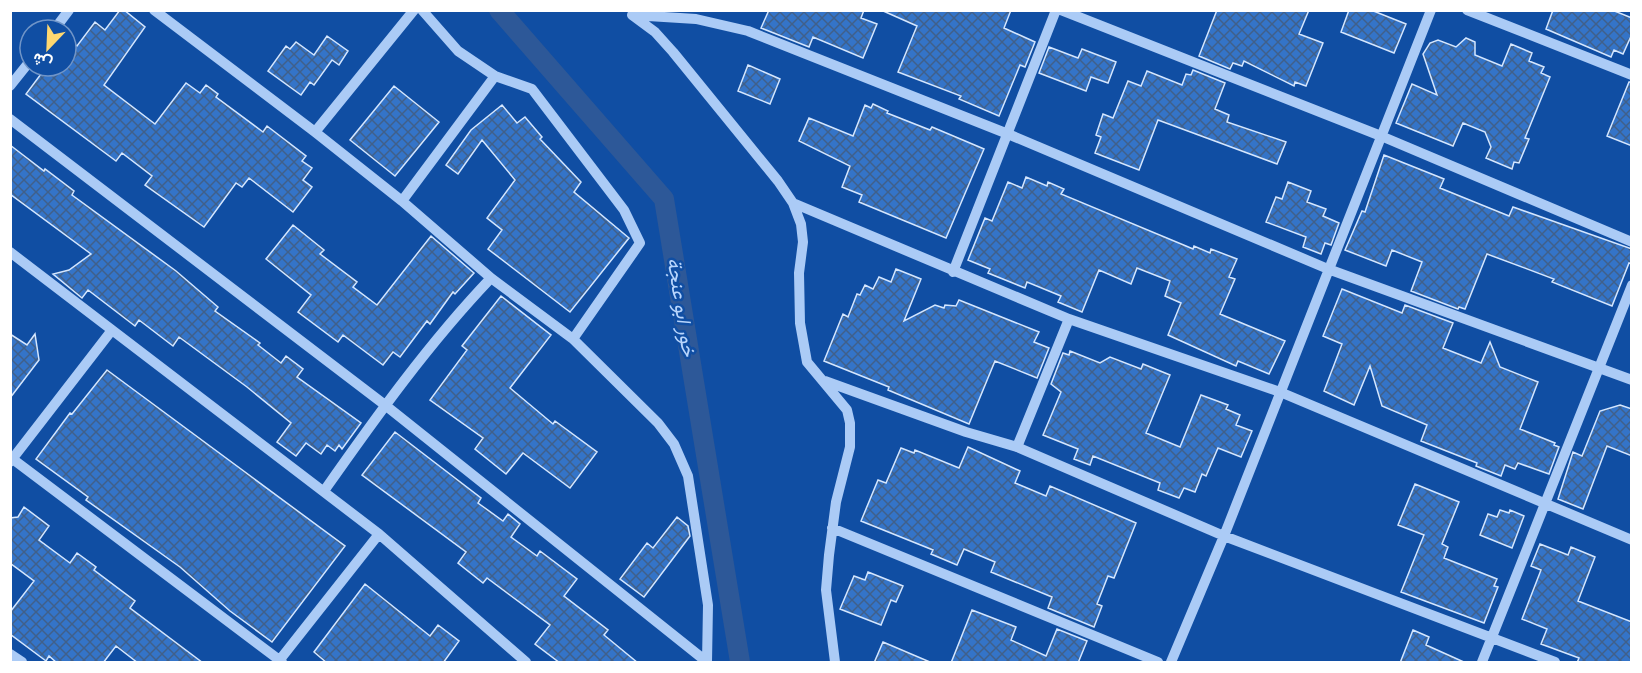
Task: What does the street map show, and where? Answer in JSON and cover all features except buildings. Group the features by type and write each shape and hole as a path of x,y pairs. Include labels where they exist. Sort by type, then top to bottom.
{"street":[{"path":"154,10 315,132 402,201 491,278 573,339 657,423 674,444 688,476 708,605 707,663"},
{"path":"315,132 414,10"},
{"path":"422,10 458,51 495,76 532,90 624,210 640,243 573,339"},
{"path":"953,272 1056,10"},
{"path":"1061,10 1381,136 1632,242"},
{"path":"1171,663 1224,536 1431,10"},
{"path":"1467,10 1632,75"},
{"path":"630,13 676,14 748,31 1008,134 1328,269 1599,366 1632,380"},
{"path":"630,13 655,32 673,52 793,203 803,242 799,273 801,333 807,362 825,381 846,410 850,423 850,447 832,528 826,590 835,663"},
{"path":"402,201 495,76"},
{"path":"10,119 385,405 707,663"},
{"path":"793,203 1069,319 1280,392 1543,505 1632,540"},
{"path":"10,252 378,534 526,663"},
{"path":"324,491 385,405 456,315 491,278"},
{"path":"1482,663 1632,285"},
{"path":"1017,447 1069,319"},
{"path":"112,330 11,459 280,662 378,534"},
{"path":"825,381 966,432 1017,447 1224,536 1555,663"},
{"path":"832,528 1158,663"},
{"path":"10,654 22,663"}],"waterway":[{"name":"خور ابو عنجة","path":"499,10 664,199 740,662"}]}
